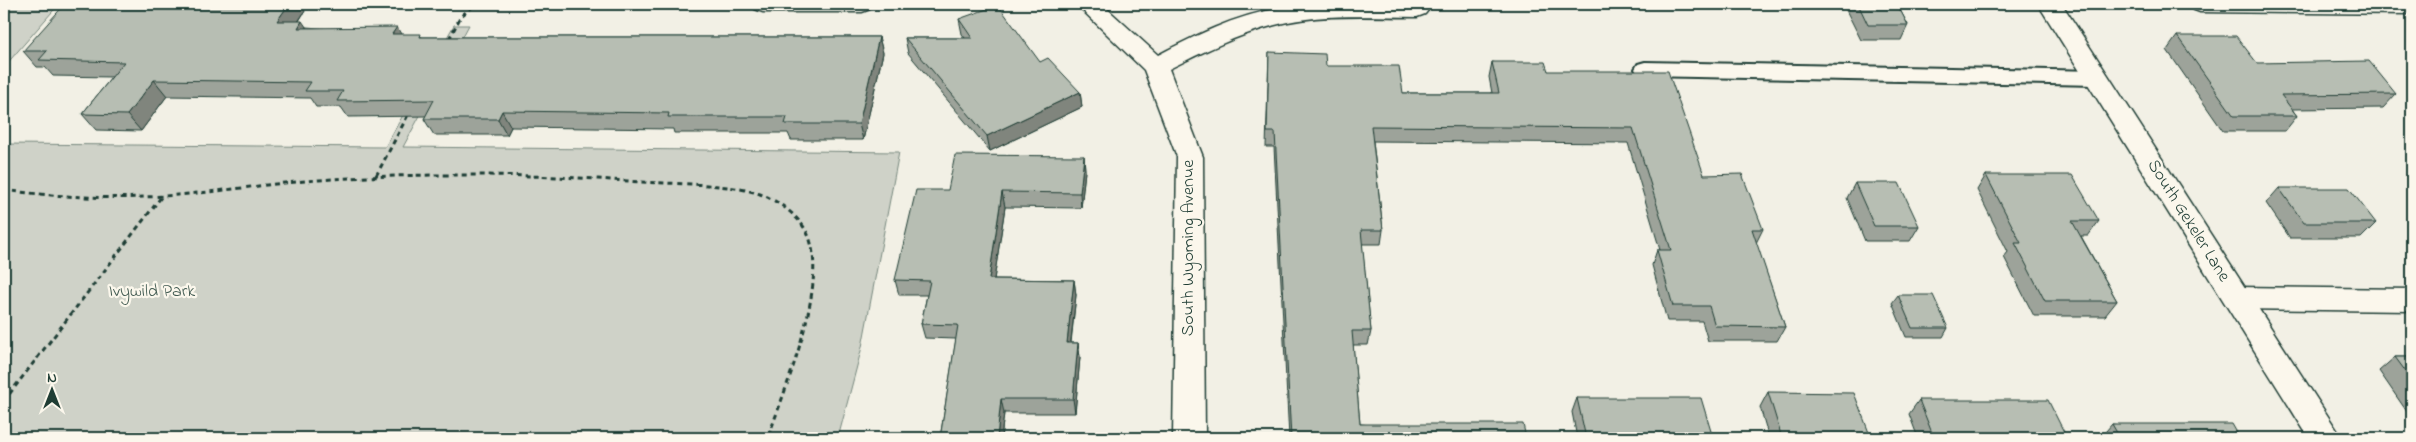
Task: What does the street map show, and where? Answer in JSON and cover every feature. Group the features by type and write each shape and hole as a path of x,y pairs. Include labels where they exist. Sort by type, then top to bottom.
{"street":[{"path":"763,4 862,4"},
{"name":"South Wyoming Avenue","path":"1088,4 1155,66 1190,157 1189,438"},
{"name":"South Gekeler Lane","path":"2050,4 2326,438"},
{"path":"2200,4 2412,6"},
{"path":"1155,66 1220,34 1274,17 1332,9 1417,9"},
{"path":"2237,298 2412,300"}],"lane":[{"path":"1645,68 2097,78"}],"path":[{"path":"448,42 461,16 476,4"},
{"path":"376,177 412,109"},
{"path":"4,190 107,197 163,196 254,186 376,177 500,175 597,179 750,191 776,201 801,224 814,251 810,298 798,345 768,438"},
{"path":"4,401 116,254 163,196"}],"green space":[{"path":"4,4 59,4 4,67"},
{"name":"Ivywild Park","path":"454,25 469,25 403,147 899,152 862,347 838,438 4,438 4,144 385,147"}],"building":[{"path":"65,4 289,4 277,21 302,21 298,28 397,27 392,34 421,34 420,37 879,37 859,124 785,124 787,117 668,117 669,113 502,111 498,119 424,119 434,100 337,101 343,91 305,91 311,82 154,80 127,115 82,114 124,62 39,60 47,51 23,51"},
{"path":"1858,4 1897,4 1908,25 1868,25"},
{"path":"998,5 1040,62 1048,58 1080,92 987,136 905,38 972,38 959,19"},
{"path":"2177,36 2236,36 2257,63 2369,61 2396,94 2281,95 2297,116 2234,116"},
{"path":"1269,52 1325,54 1326,66 1399,66 1403,93 1499,93 1492,62 1545,62 1548,71 1668,71 1704,175 1742,174 1763,229 1752,229 1785,327 1715,326 1709,306 1673,306 1657,250 1671,250 1633,128 1371,126 1383,230 1361,230 1371,331 1352,331 1360,424 1523,424 1526,438 1291,438 1275,132 1267,132"},
{"path":"955,155 1084,156 1080,193 1002,192 989,279 1074,280 1067,343 1078,343 1073,399 1001,399 997,438 940,438 958,325 921,324 930,281 895,280 916,190 948,190"},
{"path":"1986,175 2072,175 2099,221 2072,221 2117,301 2045,301 2015,243 2021,243"},
{"path":"1855,183 1899,183 1919,226 1874,226"},
{"path":"2279,188 2349,188 2376,223 2304,223"},
{"path":"1898,295 1933,295 1948,328 1912,328"},
{"path":"2395,357 2412,357 2412,380"},
{"path":"1768,392 1854,393 1871,438 1782,438"},
{"path":"1577,398 1701,398 1713,438 1586,438"},
{"path":"1919,400 2048,400 2067,438 1934,438"},
{"path":"2112,424 2232,424 2240,438 2120,438"}]}
